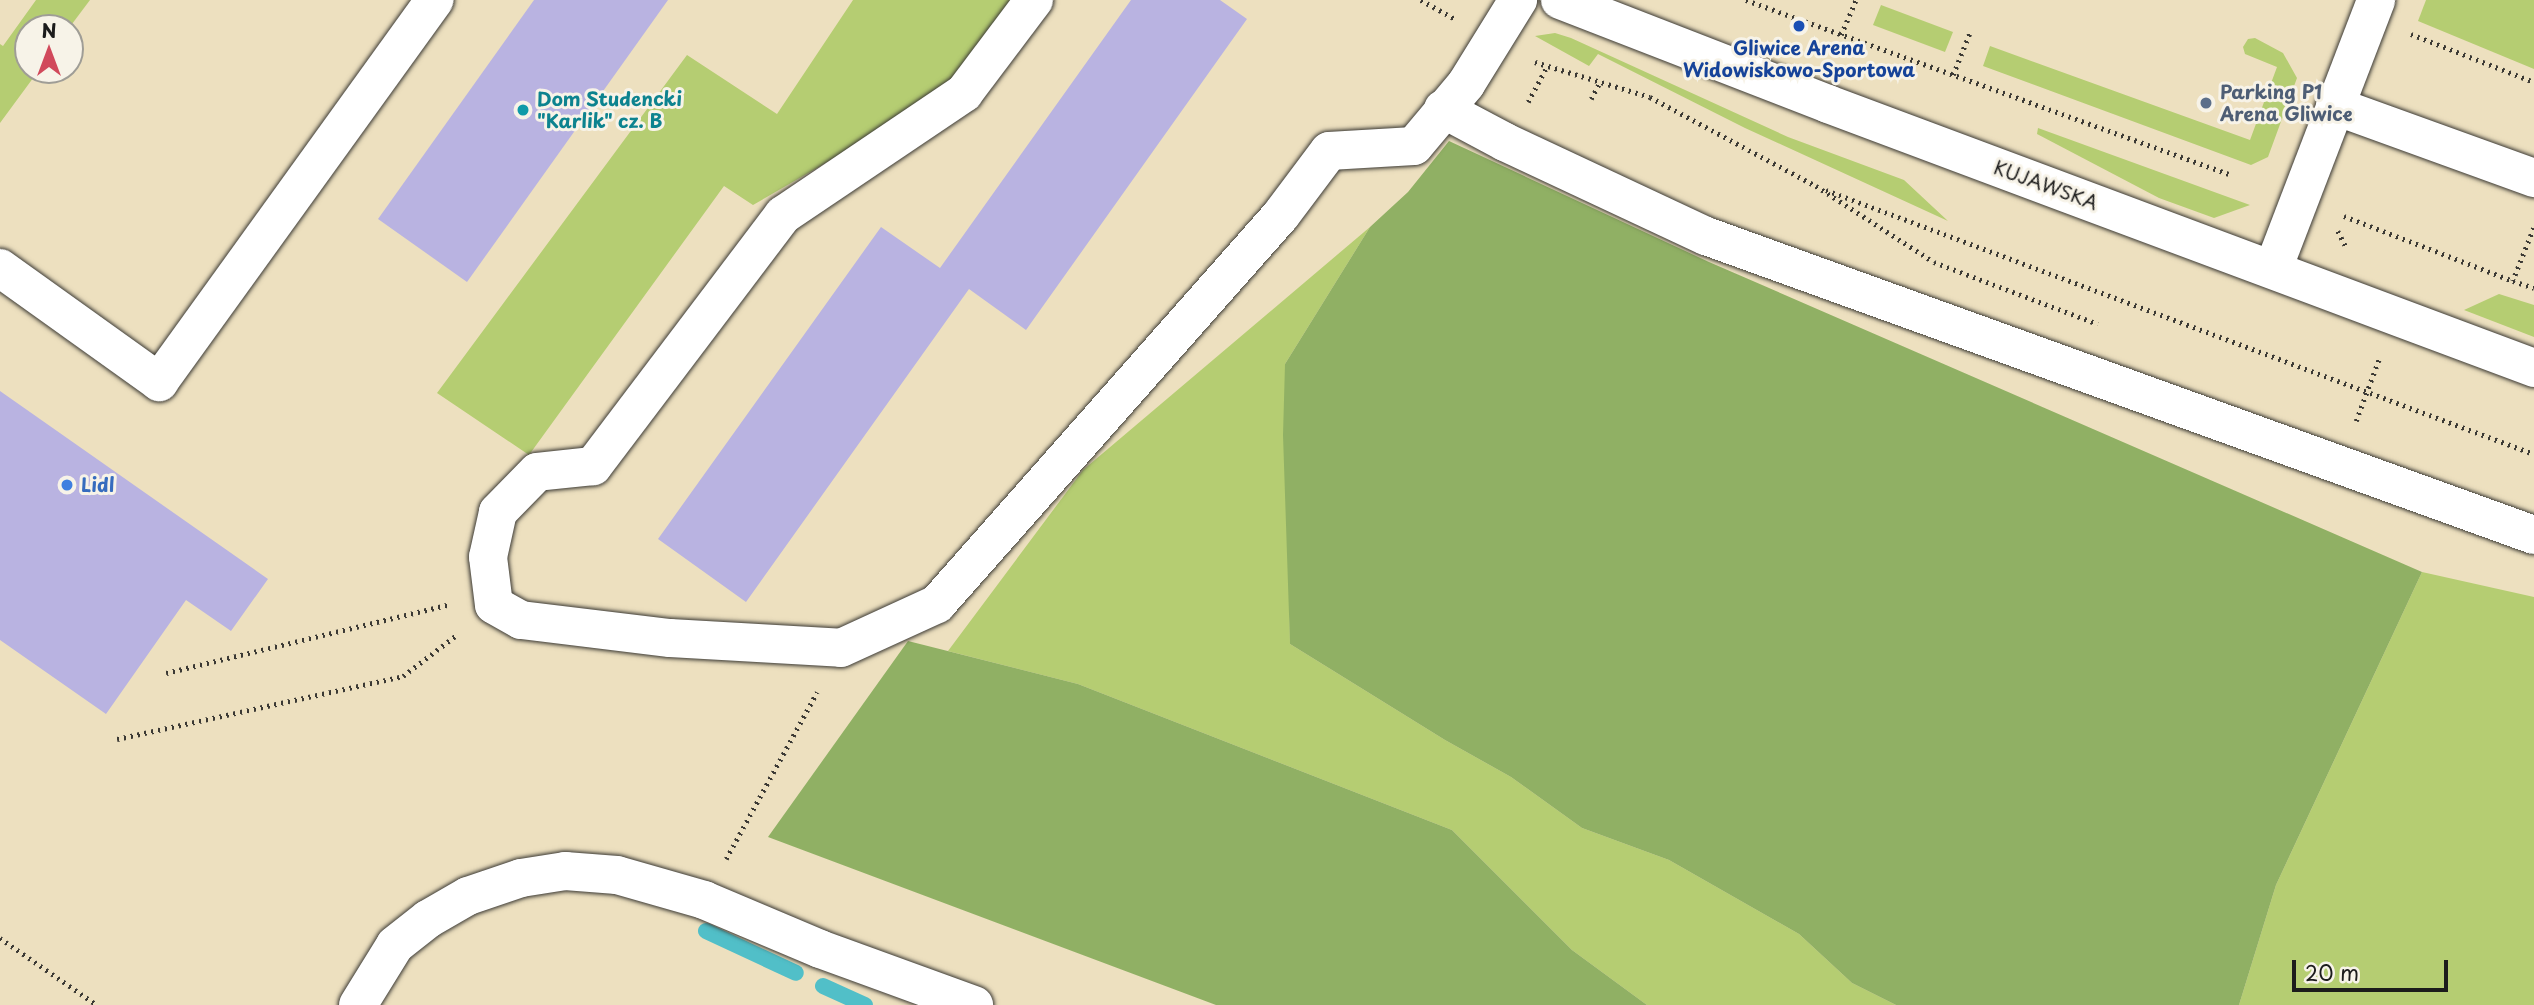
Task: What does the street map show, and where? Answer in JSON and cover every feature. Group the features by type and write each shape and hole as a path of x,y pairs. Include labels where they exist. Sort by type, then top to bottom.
{"street":[{"path":"0,268 159,382 435,0"},
{"path":"1034,0 964,93 783,215 593,466 537,472 498,512 488,557 494,606 521,620 670,638 841,648 937,604 1281,215 1329,151 1415,146 1466,83 1518,0"},
{"name":"KUJAWSKA","path":"1560,0 1815,100 2534,368"},
{"path":"2273,269 2376,0"},
{"path":"2335,106 2534,178"},
{"path":"1443,109 1505,142 1706,236 2534,536"},
{"path":"358,1005 395,945 428,919 468,896 521,878 565,871 617,875 704,900 820,948 974,1005"}],"path":[{"path":"1421,0 1546,68 1650,97 1816,186 1934,262 2109,328"},
{"path":"1746,0 2229,174"},
{"path":"1841,35 1856,0"},
{"path":"1953,75 1970,32"},
{"path":"2410,33 2534,82"},
{"path":"1591,99 1599,83"},
{"path":"1816,186 2534,454"},
{"path":"2340,215 2534,288"},
{"path":"2334,222 2352,259"},
{"path":"2514,281 2534,230"},
{"path":"2356,421 2395,315"},
{"path":"2343,416 2369,425"},
{"path":"166,673 440,606"},
{"path":"117,739 403,676 494,606"},
{"path":"704,900 841,648"},
{"path":"0,938 97,1005"}],"green space":[{"path":"36,0 90,0 80,14 26,14"},
{"path":"853,0 1016,0 953,85 900,120 753,205 724,186 529,455 437,393 687,55 777,114"},
{"path":"2426,0 2534,0 2534,69 2418,21"},
{"path":"1881,5 1953,32 1945,52 1873,25"},
{"path":"14,31 14,84 29,84 0,123 0,44 3,46"},
{"path":"1555,33 1788,137 1904,180 1948,221 1745,128 1598,54 1589,66 1535,36"},
{"path":"2255,38 2283,53 2297,78 2268,157 2251,165 1983,66 1990,46 2250,140 2277,67 2245,54 2243,47 2248,39"},
{"path":"2038,128 2250,205 2214,218 2159,198 2037,134"},
{"path":"1449,141 1709,262 2422,572 2276,885 2239,1005 1896,1005 1852,983 1799,934 1669,860 1582,828 1511,777 1445,740 1290,644 1283,435 1285,364 1370,227 1408,192"},
{"path":"1370,227 1285,364 1290,644 1445,740 1511,777 1582,828 1669,860 1799,934 1852,983 1896,1005 1647,1005 1572,950 1452,830 1078,684 948,651 1083,470"},
{"path":"2499,294 2534,305 2534,337 2464,310"},
{"path":"2422,572 2534,597 2534,1005 2239,1005 2276,885"},
{"path":"908,641 1078,684 1452,830 1572,950 1647,1005 1216,1005 768,837"}],"building":[{"name":"Dom Studencki \"Karlik\" cz. B","path":"534,0 668,0 467,282 378,219"},
{"path":"1131,0 1220,0 1247,19 1026,330 969,289 746,602 658,539 881,227 940,268"},
{"name":"Lidl","path":"0,391 268,579 231,631 186,600 106,714 0,640"}],"waterway":[{"path":"706,931 796,973"},
{"path":"823,986 865,1005"}],"place":[{"name":"Gliwice Arena Widowiskowo-Sportowa","path":"1799,26"},
{"name":"Parking P1 Arena Gliwice","path":"2206,103"},
{"name":"Dom Studencki \"Karlik\" cz. B","path":"523,110"},
{"name":"Lidl","path":"67,485"}]}
